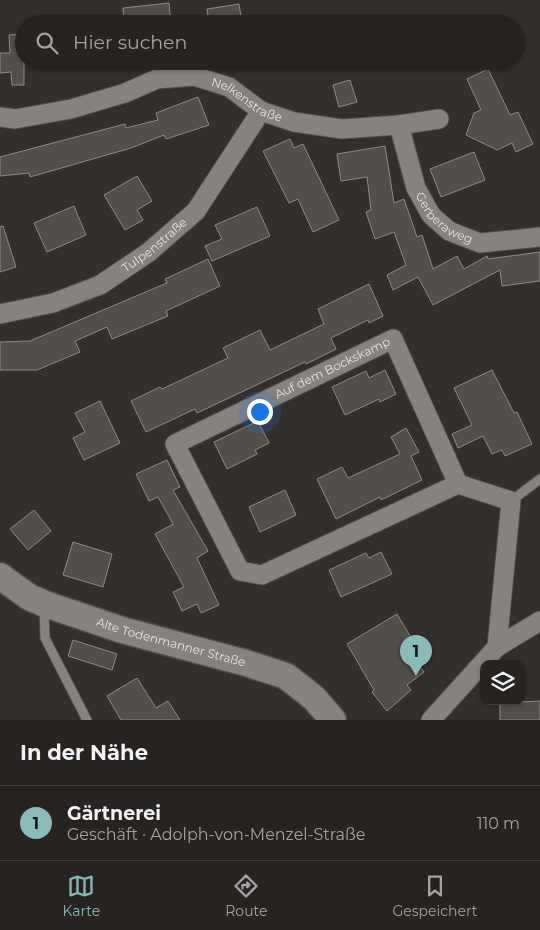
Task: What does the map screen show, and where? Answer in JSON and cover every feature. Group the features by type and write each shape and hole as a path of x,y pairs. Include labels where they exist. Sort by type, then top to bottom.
{"street":[{"name":"Nelkenstraße","path":"0,117 15,118 71,109 125,92 157,79 194,76 228,87 261,111 294,122 342,129 399,126 439,119"},
{"name":"Tulpenstraße","path":"0,314 53,303 100,286 149,252 196,212 261,111"},
{"name":"Gerberaweg","path":"399,126 416,188 431,215 449,230 480,243 540,237"},
{"name":"Auf dem Bockskamp","path":"393,339 458,484 262,575 240,571 175,444 393,339"},
{"path":"458,484 511,501 497,648"},
{"name":"Alte Todenmanner Straße","path":"0,576 29,597 44,604 122,630 246,663 286,676 314,698 333,720"},
{"path":"431,720 497,648 540,621"}],"lane":[{"path":"511,501 540,479"},
{"path":"44,604 44,638 87,720"}],"building":[{"path":"169,3 170,15 123,15 123,8"},
{"path":"239,4 241,15 208,15 207,9"},
{"path":"9,35 15,35 15,70 24,70 24,85 12,85 11,72 0,73 0,53 10,53"},
{"path":"488,70 510,115 518,112 533,144 516,152 512,143 497,150 466,135 474,113 481,110 467,79"},
{"path":"350,80 357,102 339,107 333,85"},
{"path":"198,97 209,125 166,139 164,135 131,148 30,177 29,173 0,176 0,157 125,124 126,128 158,120 156,113"},
{"path":"290,139 294,148 303,144 339,220 313,232 298,199 289,203 263,151"},
{"path":"385,146 394,203 404,199 417,237 422,235 433,269 457,256 464,269 487,256 488,259 540,252 540,281 502,286 500,270 433,305 418,277 393,290 387,275 406,265 394,232 375,239 366,212 371,210 367,177 341,181 337,154"},
{"path":"474,152 485,180 441,197 430,169"},
{"path":"137,176 152,201 137,210 143,220 125,230 104,195"},
{"path":"74,206 86,235 47,252 34,223"},
{"path":"257,207 270,236 212,261 205,246 222,239 215,225"},
{"path":"3,226 16,267 0,272 0,227"},
{"path":"208,259 220,286 166,311 168,316 112,339 107,327 75,341 80,352 37,370 0,370 0,342 30,341 167,283 165,279"},
{"path":"369,284 383,316 369,323 368,320 331,338 336,349 197,413 195,409 146,432 131,401 160,387 162,389 228,358 223,348 260,330 270,350 324,324 318,309"},
{"path":"385,370 396,394 380,402 379,399 345,415 332,387 366,371 369,378"},
{"path":"492,370 514,413 517,412 532,444 505,456 502,450 492,454 483,436 458,448 452,434 472,425 454,388"},
{"path":"100,401 120,443 84,460 73,438 85,432 75,413"},
{"path":"258,421 269,443 255,450 257,454 227,469 214,442"},
{"path":"406,428 419,452 411,456 422,480 381,500 380,497 336,519 317,479 342,467 348,478 400,454 391,437"},
{"path":"167,460 180,487 173,490 208,551 197,558 219,605 201,613 197,604 182,611 173,592 184,587 155,534 173,524 158,497 149,501 136,474"},
{"path":"285,490 296,515 260,532 249,507"},
{"path":"34,510 51,531 28,550 10,529"},
{"path":"73,542 112,554 103,587 63,575"},
{"path":"381,552 392,574 341,597 329,570 366,553 369,558"},
{"path":"397,614 416,646 407,651 424,672 407,685 411,690 387,711 372,692 374,690 347,644"},
{"path":"73,640 117,654 112,670 68,656"},
{"path":"137,678 156,708 168,701 180,720 121,720 107,696"},
{"path":"540,701 540,720 500,720 500,705 525,705 525,702"}],"place":[{"name":"Gärtnerei","path":"416,676"}]}
